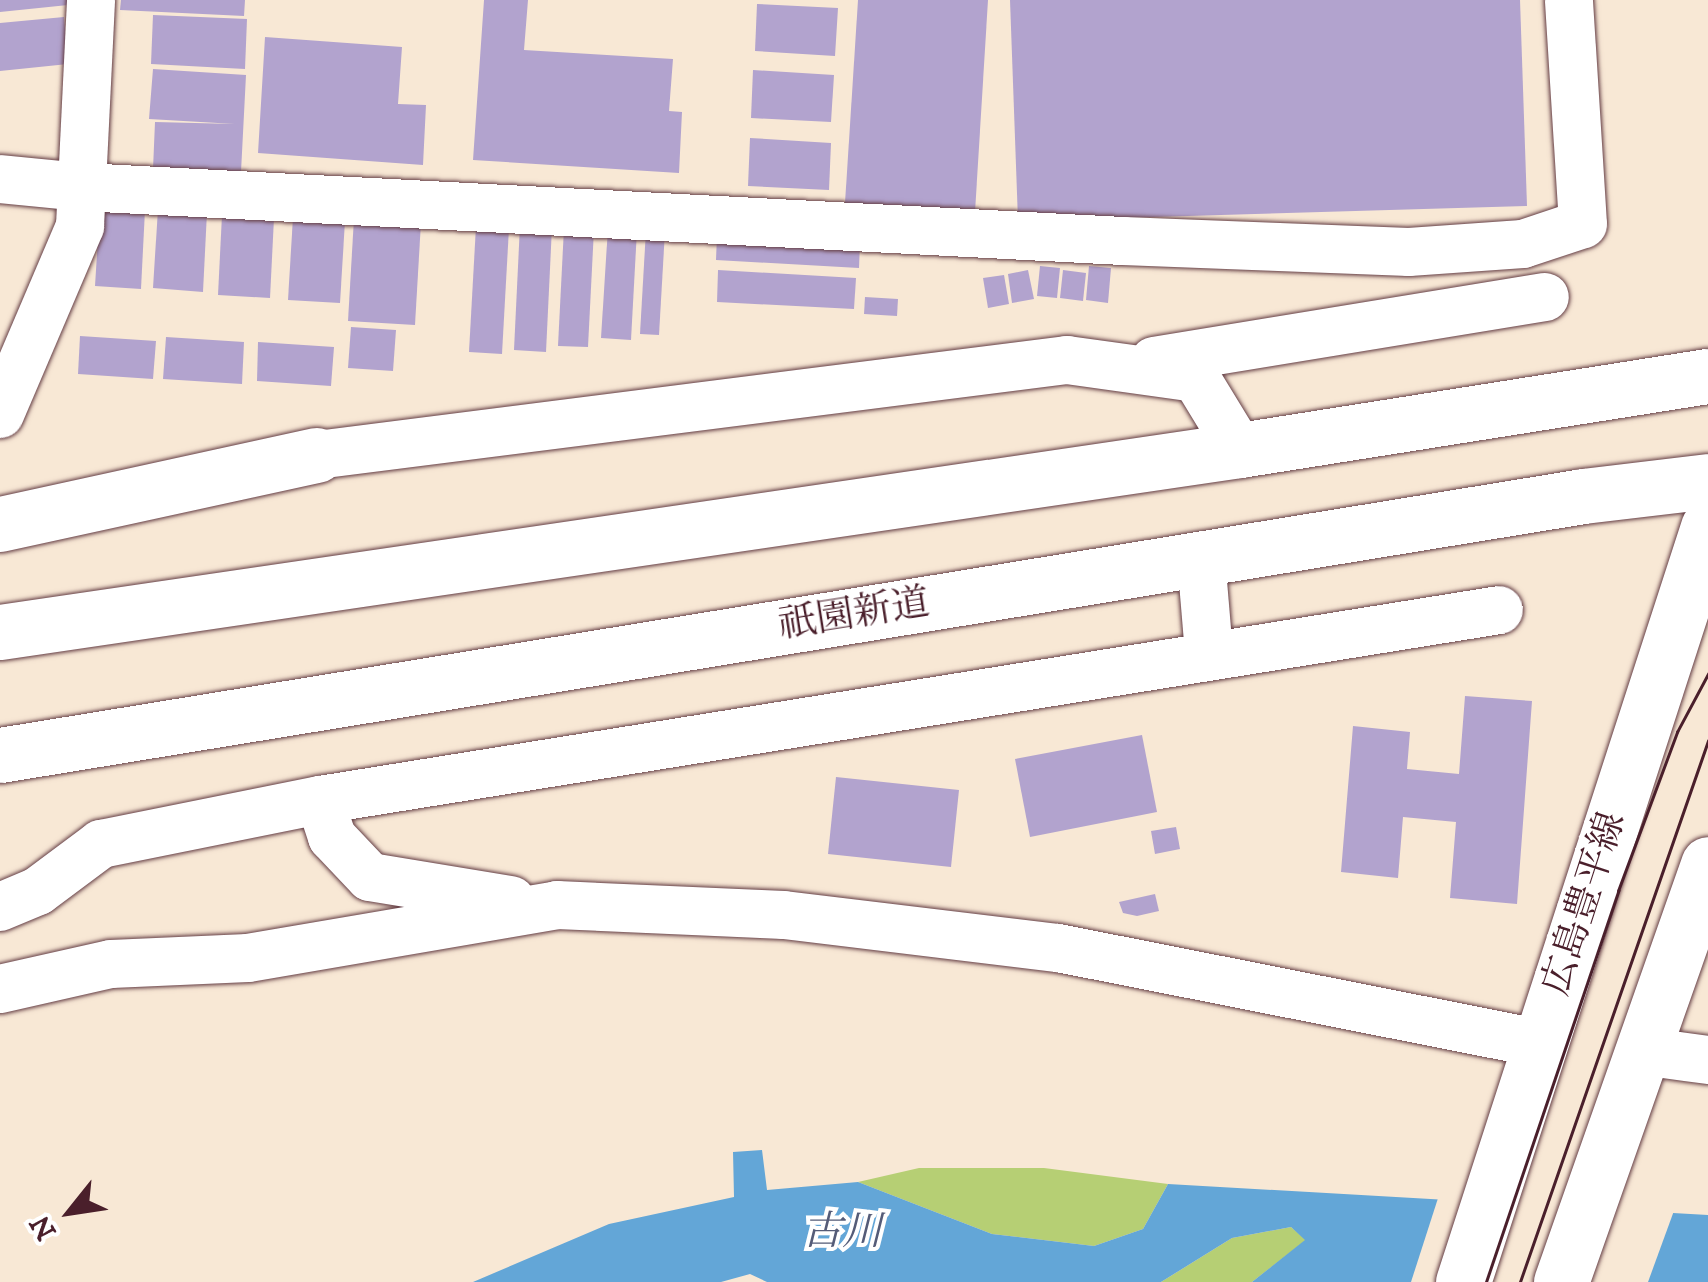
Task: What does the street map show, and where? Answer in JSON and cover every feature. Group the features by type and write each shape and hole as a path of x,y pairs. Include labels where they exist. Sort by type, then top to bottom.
{"main road":[{"path":"0,632 1240,450 1708,376"},
{"path":"0,524 317,455"},
{"name":"祇園新道","path":"0,755 1583,496 1708,482"},
{"name":"広島豊平線","path":"1462,1282 1521,1111 1708,527"},
{"path":"1561,1282 1708,864"}],"street":[{"path":"0,414 80,226 91,0"},
{"path":"0,179 82,188 1161,243 1409,252 1523,244 1583,224 1569,0"},
{"path":"1118,367 1545,298"},
{"path":"317,455 1066,360 1196,378 1240,450"},
{"path":"1200,558 1208,654"},
{"path":"0,907 38,890 101,844 320,800 1499,610"},
{"path":"320,800 332,838 370,877 550,906 784,915 1058,948 1541,1044"},
{"path":"0,988 111,964 248,958 550,906"},
{"path":"1642,1050 1708,1060"}],"green space":[{"path":"919,1168 1044,1168 1168,1184 1143,1229 1094,1246 992,1234 858,1182"},
{"path":"1291,1227 1306,1240 1252,1282 1161,1282 1232,1238"}],"water":[{"name":"古川","path":"762,1150 767,1190 858,1182 992,1234 1094,1246 1143,1229 1168,1184 1708,1215 1708,1282 1252,1282 1305,1240 1291,1227 1232,1238 1161,1282 767,1282 750,1274 721,1282 473,1282 609,1224 734,1197 733,1152"}],"pier":[{"path":"1440,1192 1675,1208 1648,1282 1411,1282"}],"building":[{"path":"0,0 68,0 68,5 0,12"},
{"path":"121,0 245,0 244,16 120,10"},
{"path":"484,0 528,0 524,50 673,59 669,111 682,112 679,173 473,160"},
{"path":"858,0 988,0 975,212 845,203"},
{"path":"1010,0 1520,0 1527,206 1018,221"},
{"path":"757,4 838,8 835,56 755,51"},
{"path":"153,15 247,19 245,69 151,64"},
{"path":"64,17 68,64 0,71 0,23"},
{"path":"265,37 402,47 398,104 426,105 423,165 258,153"},
{"path":"153,69 246,75 241,172 153,169 155,122 235,124 149,119"},
{"path":"753,70 834,75 831,122 751,118"},
{"path":"750,138 831,143 829,190 748,186"},
{"path":"100,207 145,210 141,289 95,286"},
{"path":"158,209 207,212 203,292 153,288"},
{"path":"222,215 274,218 270,298 218,295"},
{"path":"293,217 345,221 340,303 288,300"},
{"path":"354,218 421,222 415,325 348,321"},
{"path":"520,225 552,227 546,352 514,350"},
{"path":"476,226 509,228 502,354 469,352"},
{"path":"564,228 594,229 588,347 558,346"},
{"path":"608,228 637,230 631,340 601,338"},
{"path":"646,230 665,231 659,335 640,334"},
{"path":"717,235 860,243 859,268 716,260"},
{"path":"1040,266 1060,268 1057,298 1037,296"},
{"path":"1089,266 1111,268 1108,303 1086,300"},
{"path":"718,270 856,278 854,309 717,302"},
{"path":"1028,270 1034,299 1012,303 1008,274"},
{"path":"1063,270 1086,273 1083,301 1060,298"},
{"path":"1004,275 1009,304 988,308 983,278"},
{"path":"865,297 898,299 897,316 864,314"},
{"path":"351,327 396,330 393,371 348,368"},
{"path":"80,336 156,341 153,379 78,374"},
{"path":"166,337 244,342 242,384 163,379"},
{"path":"258,342 334,347 331,386 257,381"},
{"path":"1465,696 1532,701 1517,904 1450,898 1456,822 1403,817 1398,878 1341,872 1353,726 1410,732 1407,769 1459,774"},
{"path":"1142,735 1157,812 1030,837 1015,759"},
{"path":"836,777 959,790 951,867 828,854"},
{"path":"1176,827 1180,849 1155,854 1151,831"},
{"path":"1155,894 1159,911 1137,916 1123,913 1119,902"}],"tram line":[{"path":"1486,1282 1618,891 1677,732 1708,674"},
{"path":"1520,1282 1708,741"}]}
